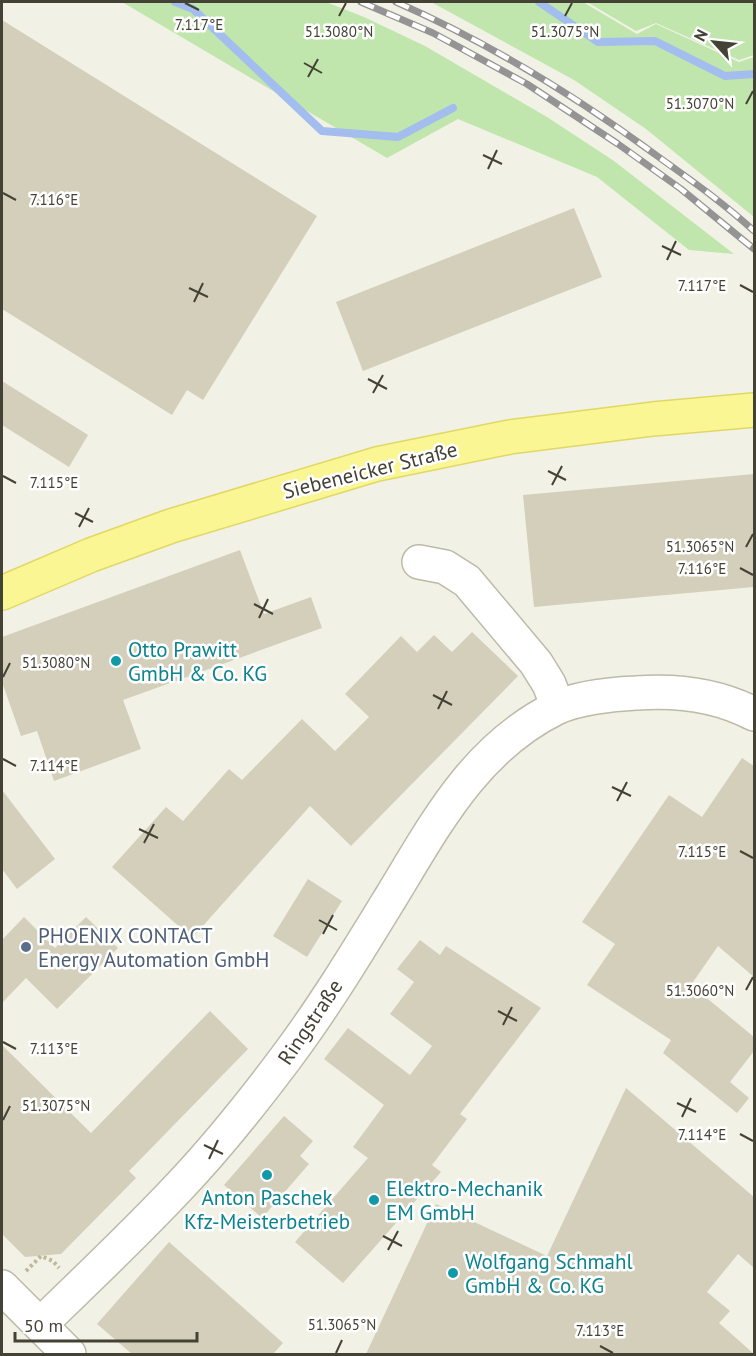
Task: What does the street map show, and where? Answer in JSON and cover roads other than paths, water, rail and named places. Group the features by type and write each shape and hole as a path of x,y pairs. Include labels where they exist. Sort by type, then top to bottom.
{"main road":[{"name":"Siebeneicker Straße","path":"2,593 91,555 171,526 377,464 510,437 653,419 754,410"}],"street":[{"path":"418,562 445,567 467,581 536,663 549,684 558,707"},
{"name":"Ringstraße","path":"41,1324 179,1188 267,1083 330,994 457,792 483,761 516,733 558,707 617,694 664,691 719,700 754,714"},
{"path":"4,1289 69,1354"}],"waterway":[{"path":"175,2 193,9 322,131 398,137 453,108"},
{"path":"539,2 598,42 655,41 725,76 754,74"}],"railway":[{"path":"361,2 433,33 527,84 681,189 754,249"},
{"path":"396,2 499,53 565,93 629,135 732,211 754,231"}],"place":[{"name":"Otto Prawitt GmbH & Co. KG","path":"116,661"},
{"name":"PHOENIX CONTACT Energy Automation GmbH","path":"26,947"},
{"name":"Anton Paschek Kfz-Meisterbetrieb","path":"267,1175"},
{"name":"Elektro-Mechanik EM GmbH","path":"374,1200"},
{"name":"Wolfgang Schmahl GmbH & Co. KG","path":"453,1273"}]}
